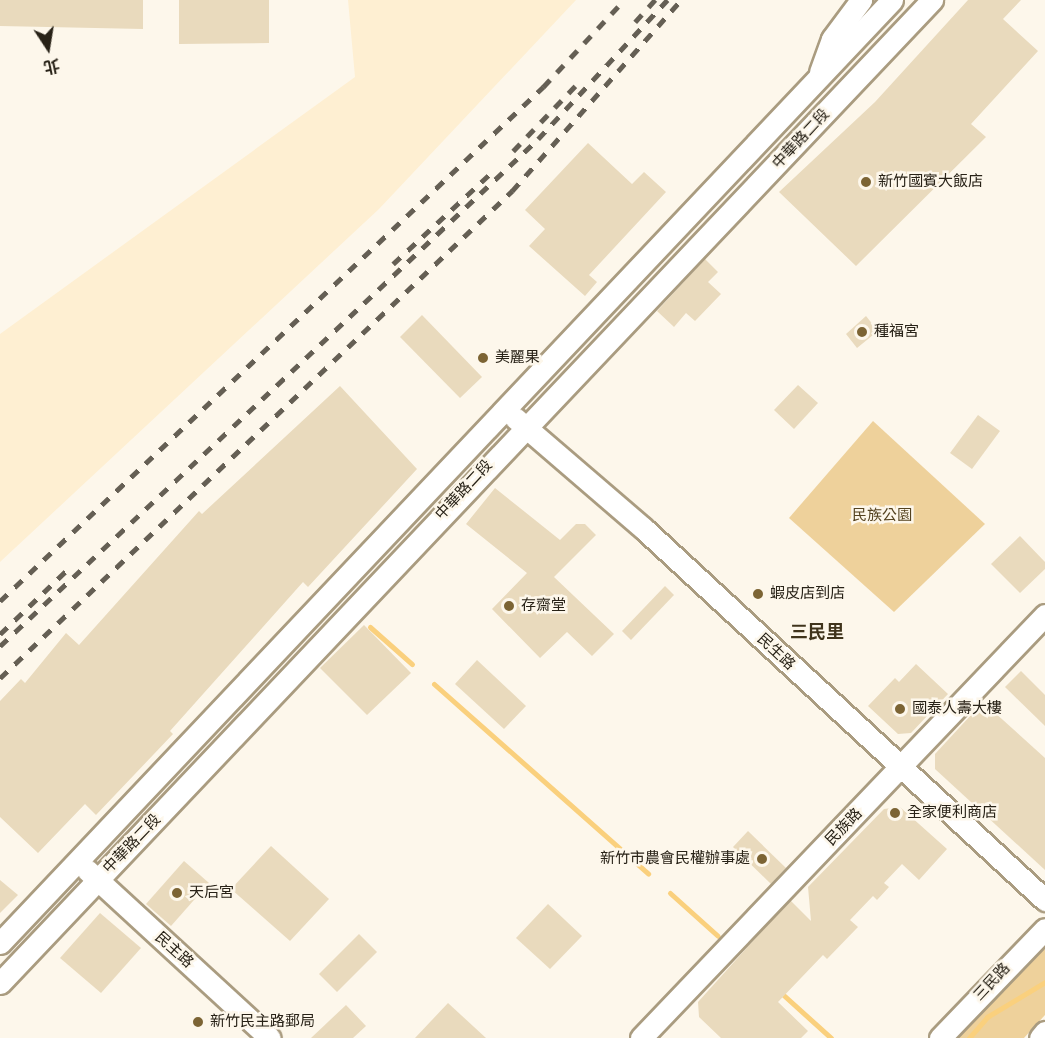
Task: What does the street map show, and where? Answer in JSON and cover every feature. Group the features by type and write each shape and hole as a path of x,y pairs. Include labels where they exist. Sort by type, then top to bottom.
{"street":[{"path":"815,82 832,39 861,0"},
{"name":"中華路二段","path":"0,943 505,406 892,0"},
{"name":"中華路二段","path":"0,983 523,427 932,0"},
{"name":"民生路","path":"505,406 523,427 643,528 1045,900"},
{"name":"民族路","path":"641,1038 902,768 1045,615"},
{"name":"民主路","path":"79,860 96,880 270,1038"},
{"name":"三民路","path":"940,1038 1045,928"},
{"path":"1040,1038 1045,1032"}],"shaded area":[{"path":"348,0 576,0 379,209 0,562 0,334 355,77"}],"green space":[{"name":"民族公園","path":"873,421 985,524 894,612 789,518"},
{"path":"1038,944 1045,950 1045,1015 1024,1038 949,1038"}],"building":[{"path":"0,0 143,0 143,29 0,26"},
{"path":"179,0 269,0 269,43 179,44"},
{"path":"968,0 1021,0 1003,19 1038,51 971,124 986,137 856,266 779,192 875,102"},
{"path":"588,143 632,184 644,172 666,192 589,275 597,282 585,296 529,246 545,229 525,210"},
{"path":"705,259 718,272 708,282 721,294 695,321 686,313 674,327 657,311"},
{"path":"422,315 482,377 460,398 400,337"},
{"name":"種福宮","path":"866,316 878,331 857,348 846,334"},
{"path":"798,385 818,403 794,429 774,410"},
{"path":"340,386 417,469 308,587 303,582 170,731 173,734 96,815 85,804 38,853 0,817 0,701 21,679 25,683 66,633 79,645 199,511 202,514"},
{"path":"978,415 1000,431 972,469 950,453"},
{"path":"495,488 560,540 576,524 585,524 596,535 554,577 614,634 592,656 567,632 540,658 492,609 527,573 466,524"},
{"path":"1020,536 1045,562 1045,569 1020,593 991,564"},
{"path":"665,586 674,595 631,640 622,631"},
{"path":"364,625 411,673 367,715 320,668"},
{"path":"477,660 526,706 504,729 455,684"},
{"name":"國泰人壽大樓","path":"916,664 948,694 911,733 898,734 868,706 895,678 899,682"},
{"path":"1021,671 1045,695 1045,726 1005,687"},
{"path":"983,702 1045,758 1045,870 935,769 935,754"},
{"path":"900,807 947,849 919,880 902,864 884,883 889,887 877,900 873,896 850,920 858,927 827,959 823,955 778,1002 808,1031 801,1038 721,1038 699,1017 698,1002 790,900 811,921 808,887 884,809"},
{"name":"新竹市農會民權辦事處","path":"748,831 786,868 771,884 733,847"},
{"path":"271,846 329,899 290,941 231,889"},
{"name":"天后宮","path":"184,861 209,883 171,926 146,904"},
{"path":"0,880 18,895 0,913"},
{"path":"548,904 582,936 550,969 516,938"},
{"path":"100,913 141,948 101,993 60,958"},
{"path":"359,934 377,952 337,992 319,974"},
{"path":"448,1003 486,1038 415,1038"},
{"path":"346,1005 366,1026 353,1038 311,1038"}],"waterway":[{"path":"370,627 412,664"},
{"path":"434,684 648,873"},
{"path":"670,893 718,936"},
{"path":"969,1038 987,1017 1045,982"},
{"path":"779,991 831,1038"}],"railway":[{"path":"0,601 543,87 624,0"},
{"path":"635,22 655,0"},
{"path":"0,646 538,139 667,0"},
{"path":"0,678 512,191 681,0"},
{"path":"513,151 579,82"},
{"path":"393,264 492,172"},
{"path":"0,634 67,570"}],"place":[{"name":"新竹國賓大飯店","path":"866,182"},
{"name":"種福宮","path":"862,332"},
{"name":"美麗果","path":"483,358"},
{"name":"蝦皮店到店","path":"758,594"},
{"name":"存齋堂","path":"509,606"},
{"name":"國泰人壽大樓","path":"900,709"},
{"name":"全家便利商店","path":"895,813"},
{"name":"新竹市農會民權辦事處","path":"762,859"},
{"name":"天后宮","path":"177,893"},
{"name":"新竹民主路郵局","path":"198,1022"}],"district":[{"name":"三民里","path":"817,632"}]}
